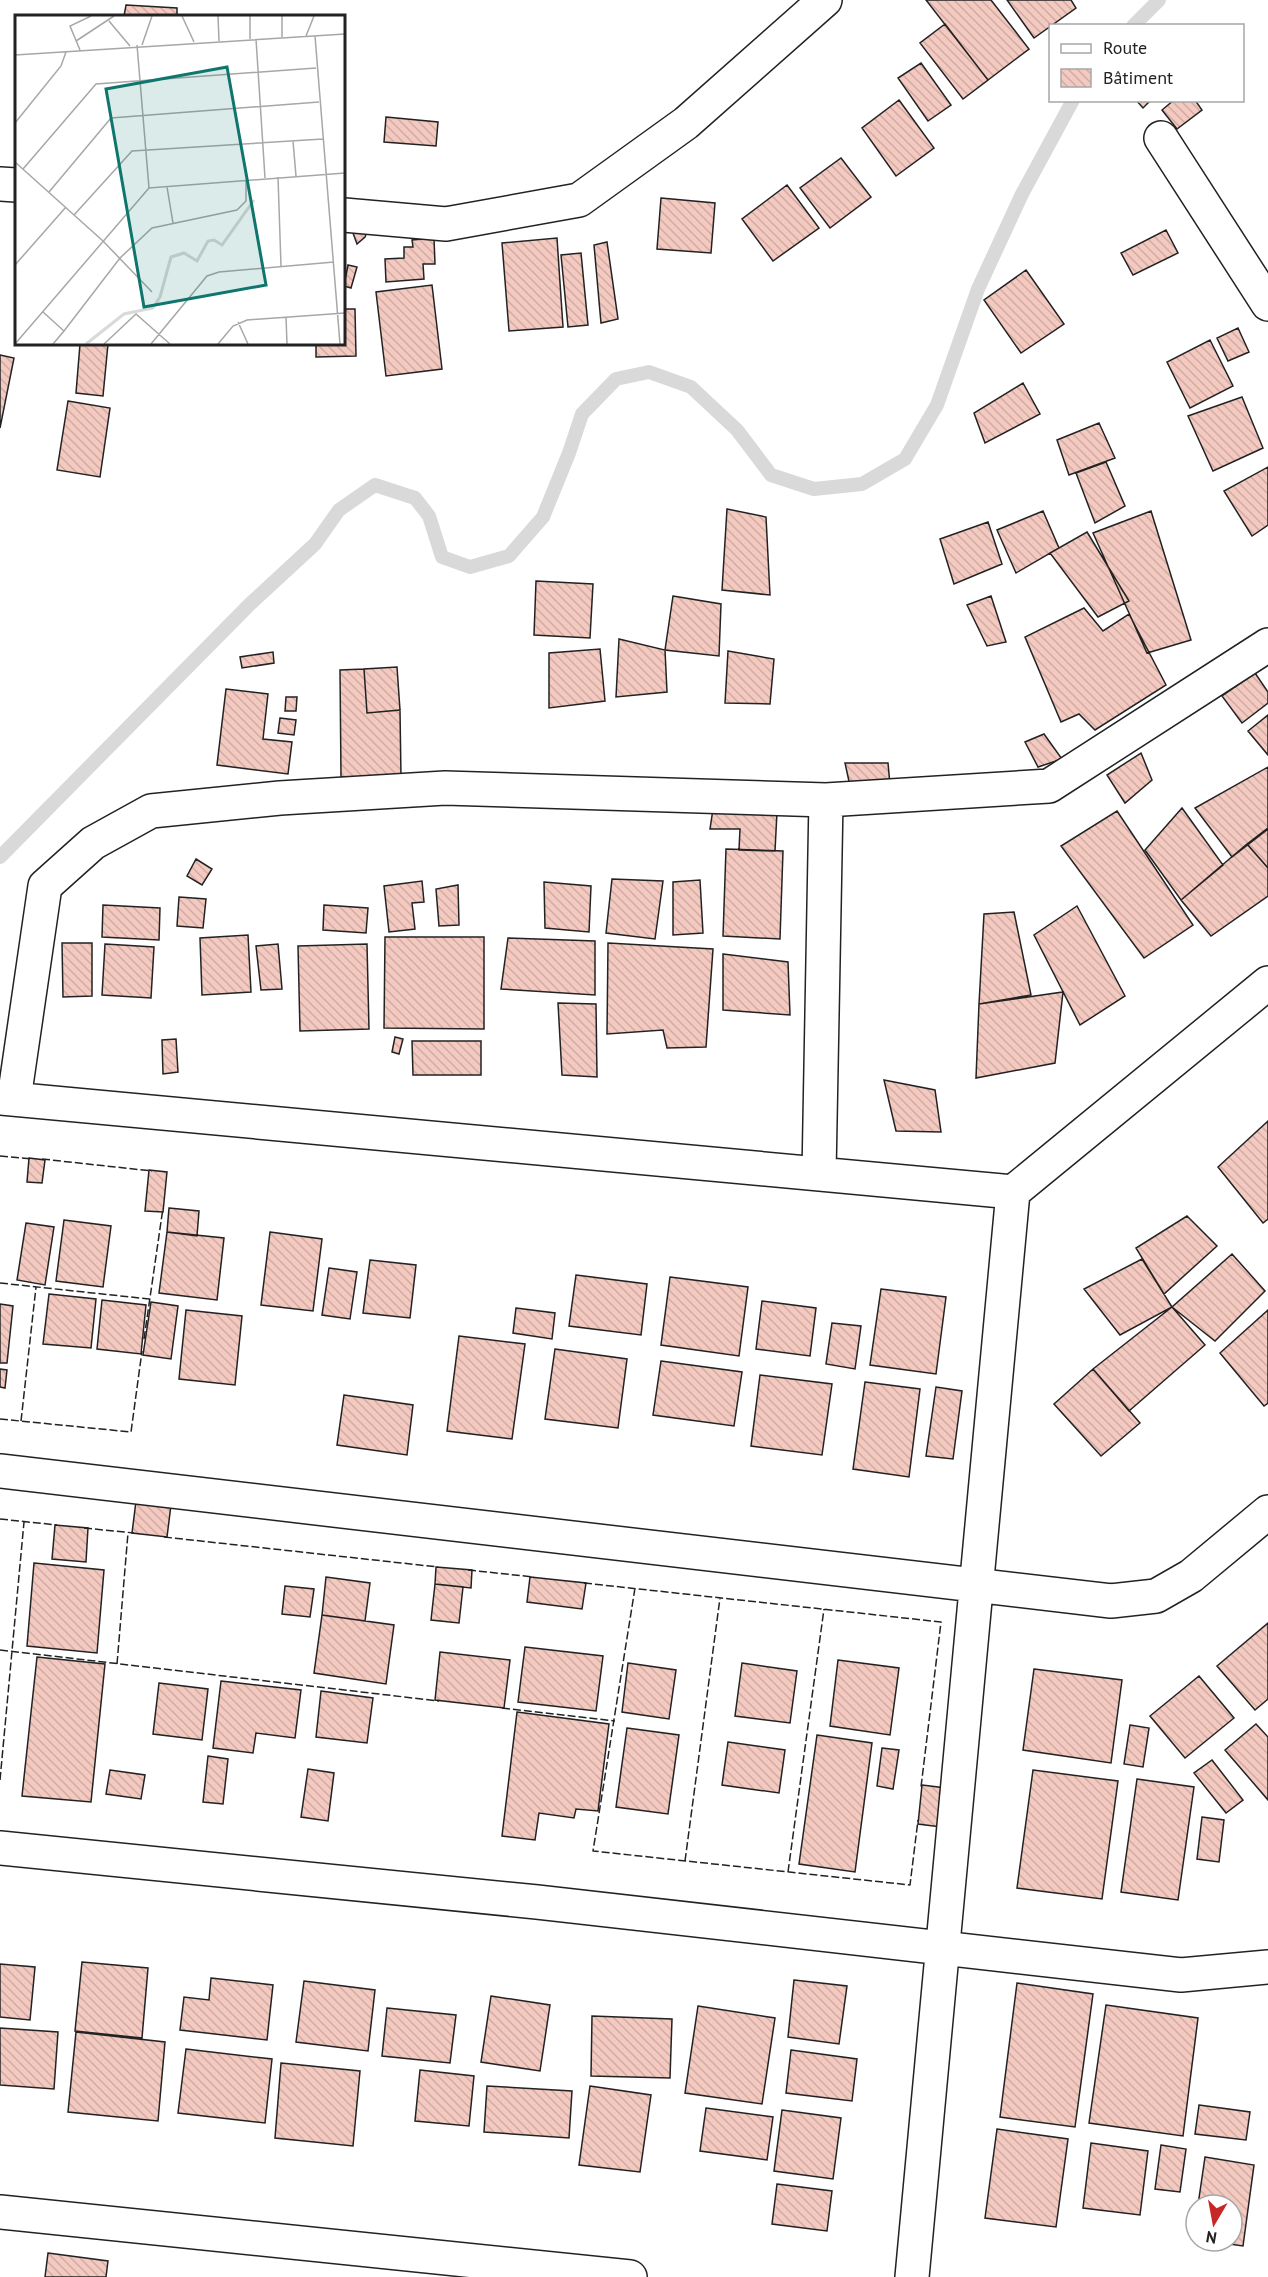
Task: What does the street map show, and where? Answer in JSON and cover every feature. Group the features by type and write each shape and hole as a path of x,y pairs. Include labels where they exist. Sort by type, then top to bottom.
{"street":[{"path":"345,214 446,224 579,200 686,123 825,0"},
{"path":"1161,138 1268,304"},
{"path":"0,184 15,185"},
{"path":"1268,645 1049,786 826,800 445,788 280,798 151,811 93,843 45,886 7,1099 1013,1192 1268,982"},
{"path":"819,1174 826,800"},
{"path":"912,2277 1013,1192"},
{"path":"0,1471 1111,1601 1156,1596 1191,1576 1268,1512"},
{"path":"0,1848 537,1902 1180,1975 1268,1967"},
{"path":"0,2212 630,2277"}],"building":[{"path":"926,0 991,0 1029,49 988,80"},
{"path":"1007,0 1071,0 1076,8 1054,24 1049,24 1049,27 1034,38"},
{"path":"126,5 177,8 177,15 124,15"},
{"path":"945,24 988,80 963,99 920,43"},
{"path":"921,63 951,105 928,121 898,78"},
{"path":"899,100 934,148 896,176 862,128"},
{"path":"1138,102 1149,102 1143,108"},
{"path":"1172,102 1196,102 1202,110 1177,129 1162,110"},
{"path":"386,117 438,122 436,146 384,142"},
{"path":"841,158 871,197 830,228 800,188"},
{"path":"787,185 819,228 773,261 742,219"},
{"path":"661,198 715,203 711,253 657,249"},
{"path":"360,216 371,222 365,237 357,244 353,233"},
{"path":"1166,230 1178,253 1133,275 1121,253"},
{"path":"434,238 435,264 423,264 424,279 386,282 385,259 404,258 404,247 413,247 412,240"},
{"path":"557,238 563,327 509,331 502,243"},
{"path":"607,242 618,319 601,323 594,245"},
{"path":"581,253 588,325 568,327 561,255"},
{"path":"348,265 357,267 351,288 345,286"},
{"path":"1026,270 1064,324 1021,353 984,300"},
{"path":"432,285 442,369 386,376 376,292"},
{"path":"345,309 355,309 356,356 316,357 316,345 345,345"},
{"path":"1238,328 1249,352 1228,361 1217,338"},
{"path":"1210,340 1233,386 1190,408 1167,362"},
{"path":"80,345 108,345 103,396 76,393"},
{"path":"0,355 14,358 0,428"},
{"path":"1023,383 1040,414 985,443 974,413"},
{"path":"1242,397 1263,448 1213,471 1188,416"},
{"path":"68,401 110,408 100,477 57,470"},
{"path":"1099,423 1115,458 1069,475 1057,440"},
{"path":"1106,462 1125,506 1095,523 1076,473"},
{"path":"1268,467 1268,525 1252,536 1224,491"},
{"path":"727,509 766,517 770,595 722,590"},
{"path":"1043,511 1059,548 1016,573 997,530"},
{"path":"1151,511 1191,640 1147,653 1093,533"},
{"path":"988,522 1002,564 954,584 940,539"},
{"path":"1087,532 1129,601 1098,617 1050,553"},
{"path":"536,581 593,584 590,638 534,635"},
{"path":"673,596 721,604 719,656 665,650"},
{"path":"991,596 1006,642 987,646 967,605"},
{"path":"1084,608 1103,631 1129,614 1166,685 1095,730 1079,714 1061,722 1025,637"},
{"path":"619,639 665,650 667,692 616,697"},
{"path":"600,649 605,701 549,708 549,653"},
{"path":"728,651 774,659 770,704 725,703"},
{"path":"273,652 274,663 242,668 240,657"},
{"path":"397,667 400,710 367,713 364,669"},
{"path":"364,669 367,713 400,710 401,777 341,777 340,670"},
{"path":"1255,673 1268,692 1268,703 1242,723 1222,696"},
{"path":"226,689 268,694 263,739 292,742 288,774 217,765"},
{"path":"286,697 297,697 296,711 285,711"},
{"path":"1268,715 1268,755 1248,731"},
{"path":"280,718 296,720 294,735 278,733"},
{"path":"1044,734 1062,759 1038,767 1025,742"},
{"path":"1141,753 1152,780 1125,803 1107,775"},
{"path":"845,763 888,763 890,785 850,786"},
{"path":"1268,767 1268,829 1232,857 1195,808"},
{"path":"1182,808 1223,865 1181,900 1145,850"},
{"path":"713,809 777,812 775,851 739,850 740,829 710,829"},
{"path":"1117,811 1193,925 1144,958 1061,846"},
{"path":"1268,828 1268,868 1247,844"},
{"path":"1247,844 1268,868 1268,896 1211,936 1181,900"},
{"path":"726,849 783,851 780,939 723,936"},
{"path":"196,859 212,869 202,885 187,876"},
{"path":"612,879 663,881 655,939 606,933"},
{"path":"700,880 703,933 673,935 673,882"},
{"path":"422,881 424,902 412,903 415,929 389,932 384,886"},
{"path":"544,882 591,886 589,932 545,928"},
{"path":"458,885 459,925 439,926 436,889"},
{"path":"179,897 206,899 203,928 177,926"},
{"path":"103,905 160,908 159,940 102,937"},
{"path":"324,905 368,908 366,933 323,930"},
{"path":"1077,906 1125,996 1080,1025 1034,935"},
{"path":"1014,912 1031,995 979,1004 984,914"},
{"path":"248,935 251,992 202,995 200,938"},
{"path":"385,937 484,937 484,1029 384,1028"},
{"path":"508,938 595,941 595,995 501,989"},
{"path":"62,943 92,943 92,996 63,997"},
{"path":"608,943 713,949 706,1047 667,1048 663,1030 607,1034"},
{"path":"105,944 154,947 151,998 102,995"},
{"path":"278,944 282,989 261,990 256,946"},
{"path":"367,944 369,1029 300,1031 298,946"},
{"path":"723,954 788,962 790,1015 723,1010"},
{"path":"1063,992 1055,1063 976,1078 979,1004"},
{"path":"558,1003 596,1004 597,1077 562,1075"},
{"path":"395,1037 403,1039 399,1054 392,1052"},
{"path":"176,1039 178,1072 163,1074 162,1040"},
{"path":"412,1041 481,1041 481,1075 413,1075"},
{"path":"884,1080 935,1090 941,1132 896,1131"},
{"path":"1268,1121 1268,1219 1263,1223 1218,1167"},
{"path":"29,1158 45,1160 42,1183 27,1182"},
{"path":"149,1170 167,1172 163,1212 145,1211"},
{"path":"169,1208 199,1211 197,1236 167,1232"},
{"path":"1187,1216 1217,1246 1164,1294 1136,1248"},
{"path":"64,1220 111,1226 103,1287 56,1281"},
{"path":"26,1223 54,1227 45,1285 17,1280"},
{"path":"167,1232 224,1238 217,1300 159,1293"},
{"path":"270,1232 322,1239 313,1311 261,1305"},
{"path":"1232,1254 1265,1291 1215,1341 1172,1307"},
{"path":"1142,1259 1172,1307 1120,1335 1084,1289"},
{"path":"370,1260 416,1265 410,1318 363,1313"},
{"path":"329,1268 357,1272 350,1319 322,1315"},
{"path":"576,1275 647,1284 641,1335 569,1326"},
{"path":"670,1277 748,1287 739,1356 661,1345"},
{"path":"881,1289 946,1297 936,1374 870,1365"},
{"path":"49,1294 96,1299 91,1348 43,1344"},
{"path":"102,1300 146,1305 141,1354 97,1349"},
{"path":"762,1301 816,1308 810,1356 756,1349"},
{"path":"151,1302 178,1306 171,1359 143,1355"},
{"path":"0,1304 13,1306 7,1363 0,1363"},
{"path":"1172,1307 1205,1345 1129,1411 1093,1369"},
{"path":"516,1308 555,1313 552,1339 513,1333"},
{"path":"186,1310 242,1316 235,1385 179,1379"},
{"path":"1268,1310 1268,1403 1264,1406 1220,1353"},
{"path":"832,1323 861,1326 855,1369 826,1364"},
{"path":"459,1336 525,1344 512,1439 447,1431"},
{"path":"555,1349 627,1359 618,1428 545,1419"},
{"path":"661,1361 742,1372 734,1426 653,1415"},
{"path":"0,1369 7,1370 5,1388 0,1387"},
{"path":"1093,1369 1140,1423 1101,1456 1054,1404"},
{"path":"760,1375 832,1384 822,1455 751,1446"},
{"path":"865,1382 920,1389 909,1477 853,1469"},
{"path":"936,1387 962,1391 953,1459 926,1456"},
{"path":"344,1395 413,1405 407,1455 337,1445"},
{"path":"136,1501 171,1505 167,1537 132,1533"},
{"path":"55,1525 88,1528 86,1562 52,1559"},
{"path":"34,1563 104,1570 97,1653 27,1646"},
{"path":"436,1567 472,1570 471,1588 435,1584"},
{"path":"326,1577 370,1583 365,1621 322,1615"},
{"path":"530,1577 586,1583 582,1609 527,1602"},
{"path":"435,1584 463,1587 459,1623 431,1620"},
{"path":"285,1586 314,1589 310,1617 282,1614"},
{"path":"322,1615 394,1625 386,1684 314,1673"},
{"path":"1268,1623 1268,1699 1255,1710 1217,1666"},
{"path":"525,1647 603,1656 596,1711 518,1702"},
{"path":"440,1652 510,1660 504,1708 435,1700"},
{"path":"37,1657 105,1664 91,1802 22,1796"},
{"path":"838,1660 899,1668 890,1735 830,1726"},
{"path":"628,1663 676,1670 669,1719 622,1712"},
{"path":"742,1663 797,1671 790,1723 735,1716"},
{"path":"1034,1669 1122,1680 1111,1763 1023,1750"},
{"path":"1199,1676 1234,1718 1185,1758 1150,1716"},
{"path":"221,1681 301,1690 295,1738 256,1733 253,1753 213,1748"},
{"path":"159,1683 208,1689 202,1740 153,1734"},
{"path":"321,1691 373,1698 367,1743 316,1737"},
{"path":"517,1712 609,1724 598,1811 576,1809 574,1818 539,1813 535,1840 502,1836"},
{"path":"1256,1724 1268,1737 1268,1800 1225,1750"},
{"path":"1130,1725 1149,1728 1143,1767 1124,1764"},
{"path":"627,1728 679,1735 668,1814 616,1807"},
{"path":"817,1735 872,1743 855,1872 799,1864"},
{"path":"728,1742 785,1750 779,1793 722,1785"},
{"path":"882,1748 899,1750 893,1789 877,1786"},
{"path":"208,1756 228,1759 223,1804 203,1802"},
{"path":"1212,1760 1243,1800 1226,1813 1194,1773"},
{"path":"308,1769 334,1773 328,1821 301,1817"},
{"path":"110,1770 145,1775 141,1799 106,1794"},
{"path":"1033,1770 1118,1781 1102,1899 1017,1888"},
{"path":"1137,1779 1194,1787 1178,1900 1121,1892"},
{"path":"922,1785 946,1788 941,1827 918,1824"},
{"path":"1202,1817 1224,1820 1219,1862 1197,1859"},
{"path":"82,1962 148,1968 142,2038 75,2031"},
{"path":"0,1964 35,1967 30,2020 0,2017"},
{"path":"211,1978 273,1985 267,2040 180,2030 184,1997 209,2000"},
{"path":"794,1980 847,1986 839,2044 788,2037"},
{"path":"304,1981 375,1990 368,2051 296,2042"},
{"path":"1017,1983 1093,1994 1075,2127 1000,2117"},
{"path":"491,1996 550,2005 540,2071 481,2062"},
{"path":"1106,2005 1198,2018 1183,2136 1089,2123"},
{"path":"698,2006 775,2018 762,2104 685,2093"},
{"path":"387,2008 456,2015 450,2063 382,2056"},
{"path":"592,2016 672,2019 670,2078 591,2076"},
{"path":"0,2028 58,2032 54,2089 0,2085"},
{"path":"76,2032 165,2042 158,2121 68,2112"},
{"path":"186,2049 272,2059 265,2123 178,2113"},
{"path":"791,2050 857,2059 852,2101 786,2093"},
{"path":"281,2063 360,2071 353,2146 275,2138"},
{"path":"420,2070 474,2076 469,2126 415,2121"},
{"path":"487,2086 572,2091 569,2138 484,2132"},
{"path":"590,2086 651,2095 640,2172 579,2165"},
{"path":"1199,2105 1250,2112 1246,2140 1195,2134"},
{"path":"706,2108 773,2117 767,2160 700,2151"},
{"path":"782,2110 841,2118 833,2179 774,2171"},
{"path":"997,2129 1068,2139 1056,2227 985,2218"},
{"path":"1091,2143 1148,2151 1140,2215 1083,2208"},
{"path":"1161,2145 1186,2149 1180,2192 1155,2189"},
{"path":"1205,2157 1254,2165 1244,2239 1244,2193 1200,2193"},
{"path":"777,2184 832,2191 827,2231 772,2224"},
{"path":"48,2253 108,2261 106,2277 45,2277"}],"waterway":[{"path":"1135,24 1159,0"},
{"path":"0,857 250,604 315,544 339,510 375,485 415,498 429,516 442,557 470,567 509,556 543,517 582,414 616,379 649,372 691,387 737,430 771,475 814,489 862,484 905,459 937,405 978,289 1022,194 1072,102"}],"fence":[{"path":"0,1156 33,1159"},
{"path":"42,1159 152,1171"},
{"path":"144,1339 163,1208"},
{"path":"0,1283 149,1299"},
{"path":"21,1421 36,1287"},
{"path":"0,1419 131,1432 142,1351"},
{"path":"0,1519 57,1525"},
{"path":"0,1780 24,1522"},
{"path":"84,1528 134,1533"},
{"path":"117,1664 128,1533"},
{"path":"164,1537 438,1567"},
{"path":"468,1570 534,1577"},
{"path":"584,1583 941,1622 921,1787"},
{"path":"635,1588 593,1851 910,1885 918,1820"},
{"path":"685,1861 720,1598"},
{"path":"788,1872 824,1609"},
{"path":"0,1650 439,1701"},
{"path":"502,1708 615,1721"}]}
